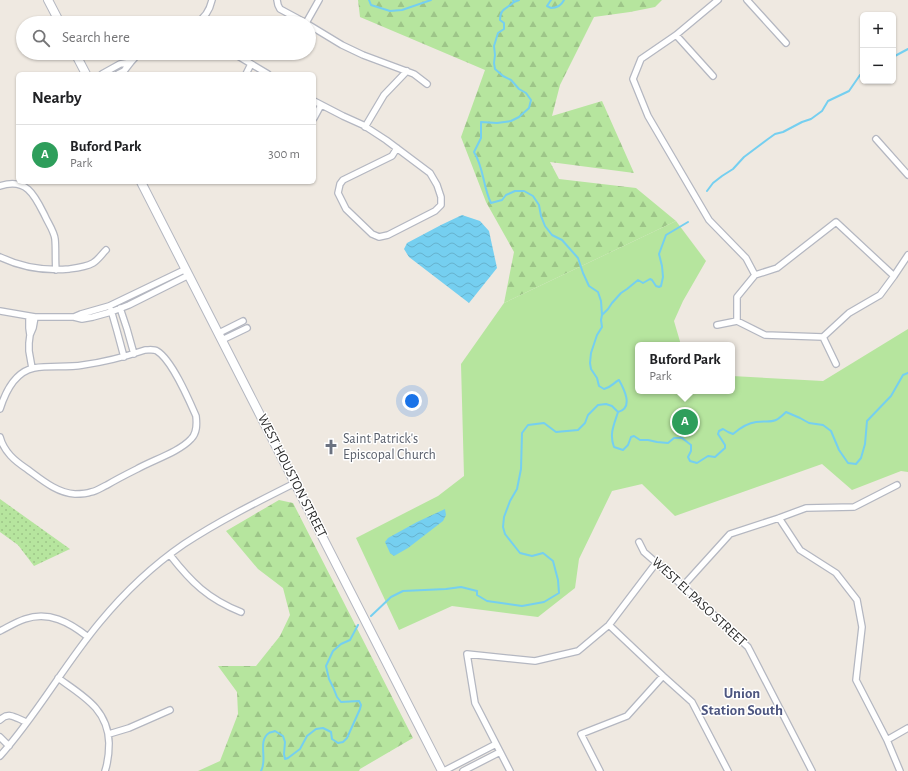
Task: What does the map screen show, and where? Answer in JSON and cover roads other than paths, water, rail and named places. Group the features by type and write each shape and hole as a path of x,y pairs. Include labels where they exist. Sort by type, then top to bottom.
{"main road":[{"path":"48,0 56,16"},
{"path":"79,60 85,72"},
{"name":"WEST HOUSTON STREET","path":"142,184 443,771"}],"street":[{"path":"204,16 210,7 212,0"},
{"path":"277,0 280,9 293,16"},
{"path":"310,16 318,0"},
{"path":"718,0 676,35 641,59 633,79 648,116 709,220 746,258 755,275"},
{"path":"747,0 786,43"},
{"path":"316,29 363,55 414,74 427,84"},
{"path":"676,35 712,76"},
{"path":"244,60 265,72"},
{"path":"106,72 120,64 131,62"},
{"path":"122,72 131,62"},
{"path":"247,72 251,64"},
{"path":"116,67 118,72"},
{"path":"365,127 384,95 407,71"},
{"path":"316,102 365,127 386,140 397,148 430,174 437,185 442,197 441,204 421,218 388,235 379,237 372,234 346,209 338,193 340,184 343,180 392,156 397,148"},
{"path":"316,114 321,105"},
{"path":"876,139 908,175"},
{"path":"0,186 13,183 19,185 27,188 35,198 55,238 56,270"},
{"path":"738,321 738,297 755,275 777,268 836,222 894,276"},
{"path":"0,258 30,268 56,270 77,268 95,262 106,250"},
{"path":"717,325 738,321 765,335 823,337 849,313 880,295 908,255"},
{"path":"74,317 109,306 187,272"},
{"path":"0,311 32,317 74,317 82,319 93,317 112,312 128,305 187,272"},
{"path":"109,306 124,357"},
{"path":"120,308 134,354"},
{"path":"32,317 34,328 30,335 29,351 32,368"},
{"path":"220,337 243,321"},
{"path":"116,326 125,323"},
{"path":"220,337 247,328"},
{"path":"823,337 836,364"},
{"path":"0,409 10,385 21,374 32,368 80,366 110,361 145,350 156,350 165,357 172,368 196,416 197,424 192,438 186,445 91,492 75,494 58,490 47,484 20,464 6,450 1,443 0,437"},
{"path":"0,756 9,746 88,637 124,595 170,555 189,541 224,519 295,483"},
{"path":"683,586 730,534 806,508 854,507 897,485"},
{"path":"779,518 800,550 836,573 857,600 862,627 856,680 887,740 900,771"},
{"name":"WEST EL PASO STREET","path":"639,542 644,552 748,647 812,771"},
{"path":"170,555 182,571 199,588 214,599 241,612"},
{"path":"510,771 475,703 467,654 535,661 578,651 610,625 656,563"},
{"path":"0,631 24,620 46,616 62,620 70,624 88,637"},
{"path":"610,625 692,702 728,771"},
{"path":"600,771 581,734 627,716 663,676"},
{"path":"58,678 88,700 96,708 104,721 108,734 109,754 105,771"},
{"path":"108,734 130,728 170,710"},
{"path":"0,720 8,715 26,722"},
{"path":"887,740 908,728"},
{"path":"0,737 9,746"},
{"path":"443,771 496,744"},
{"path":"463,771 500,752"}],"water":[{"path":"462,215 480,221 489,231 497,268 469,303 409,257 404,249 407,243"},
{"path":"445,509 446,515 443,521 408,548 394,556 390,553 385,542 388,538"}],"waterway":[{"path":"369,0 371,5 390,11 402,10 431,0"},
{"path":"371,616 391,597 403,591 461,587 477,591 477,595 487,601 522,606 544,602 559,593 558,580 553,561 543,553 532,556 520,553 505,534 503,527 504,517 510,501 517,489 521,469 522,433 528,425 544,423 556,432 578,430 585,423 588,415 598,405 606,404 612,406 618,412 626,407 627,402 625,393 619,380 604,389 599,386 597,378 591,369 591,353 597,335 602,327 601,301 598,292 589,286 578,258 562,240 552,235 545,226 539,205 533,196 524,191 515,191 506,195 502,200 491,203 486,191 480,164 474,152 481,138 481,122 497,123 511,121 519,117 529,108 531,100 526,93 495,69 494,63 494,46 498,33 504,29 504,23 500,20 500,16 504,9 514,2 513,0"},
{"path":"514,2 519,0"},
{"path":"551,0 547,6 551,8 559,6 564,0"},
{"path":"896,55 908,49"},
{"path":"707,191 713,183 733,169 744,157 775,134 783,132 811,119 822,111 828,101 849,91 860,75"},
{"path":"602,315 621,293 638,280 643,283 650,279 656,286 661,286 663,277 659,254 666,235 688,222"},
{"path":"618,412 612,438 614,447 623,450 628,445 631,437 634,436 640,440 668,443 674,438 682,438 691,445 691,451 688,457 690,461 697,463 708,456 715,457 725,448 725,445 718,434 719,431 723,429 733,434 750,423 772,421 778,419 786,412 809,423 823,425 831,431 839,450 848,463 856,464 861,458 865,444 867,421 891,396 903,375 908,373"},
{"path":"261,771 264,762 263,746 265,736 270,732 275,731 283,736 285,742 285,759 300,749 307,736 316,729 323,728 331,732 332,739 338,743 343,742 347,738 361,705 359,701 341,702 337,697 329,679 326,666 333,651 341,644 350,640 358,625"}],"place":[{"name":"Buford Park","path":"685,422"},
{"name":"Saint Patrick's Episcopal Church","path":"331,447"}],"district":[{"name":"Union Station South","path":"742,702"}]}
